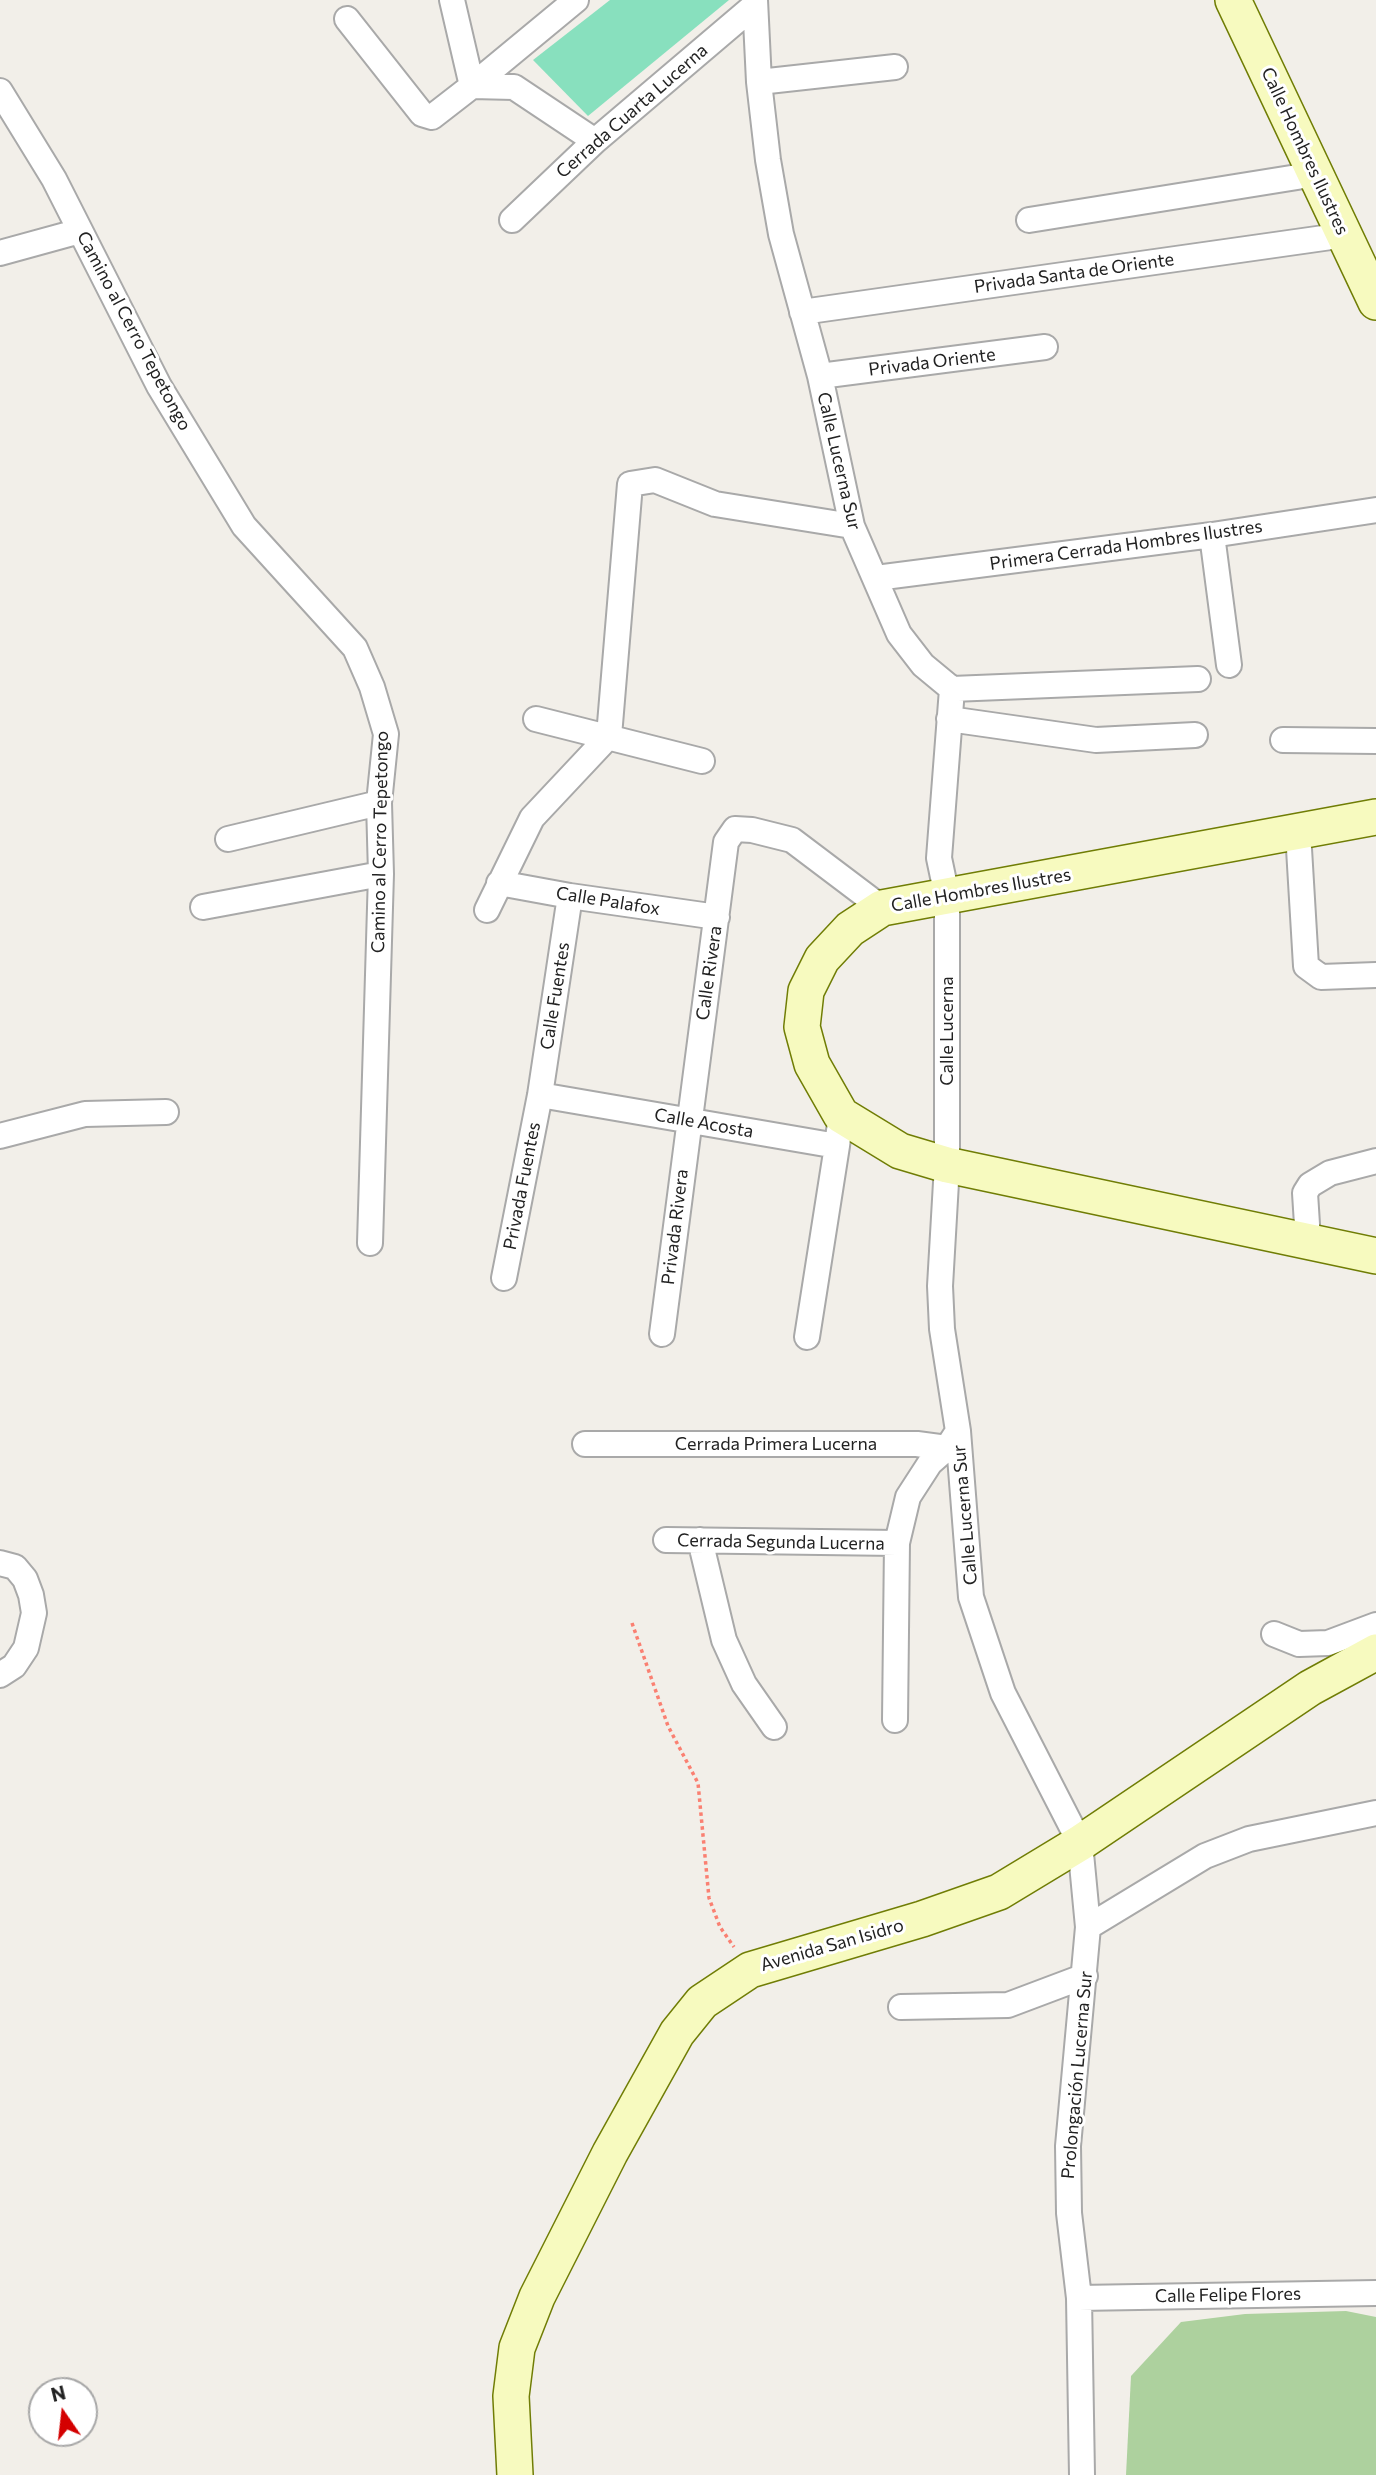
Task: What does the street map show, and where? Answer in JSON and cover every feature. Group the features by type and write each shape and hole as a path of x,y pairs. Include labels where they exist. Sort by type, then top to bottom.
{"main road":[{"name":"Calle Hombres Ilustres","path":"1233,0 1376,302"},
{"name":"Calle Hombres Ilustres","path":"1376,817 882,908 850,929 822,959 806,991 802,1027 812,1064 839,1131 947,1165 1376,1256"},
{"name":"Avenida San Isidro","path":"515,2475 511,2396 517,2348 537,2297 610,2153 677,2033 702,2002 750,1970 922,1919 999,1892 1080,1843 1310,1688 1376,1651"}],"street":[{"path":"452,0 472,86"},
{"path":"347,19 422,114 432,117 571,2"},
{"name":"Calle Lucerna Sur","path":"755,2 759,82 780,234 820,376 852,526 899,634 923,665 953,689"},
{"name":"Cerrada Cuarta Lucerna","path":"512,220 595,141 755,2"},
{"path":"759,82 895,66"},
{"path":"472,86 514,87 595,141"},
{"name":"Camino al Cerro Tepetongo","path":"0,91 54,179 159,386 244,526 355,648 372,687 386,734 379,803 382,874 370,1242"},
{"path":"1029,220 1316,174"},
{"path":"0,253 80,231"},
{"name":"Privada Santa de Oriente","path":"803,312 1345,234"},
{"name":"Privada Oriente","path":"820,376 1045,347"},
{"path":"487,910 532,818 609,736 630,484 655,480 715,504 852,526"},
{"name":"Primera Cerrada Hombres Ilustres","path":"876,578 1212,535 1376,510"},
{"path":"1212,535 1229,665"},
{"path":"947,896 939,858 953,689 1198,679"},
{"path":"536,719 702,761"},
{"path":"949,719 1096,740 1195,735"},
{"path":"1283,740 1376,741"},
{"path":"228,839 379,803"},
{"name":"Calle Rivera","path":"689,1120 726,842 735,829 752,830 792,840 882,908"},
{"path":"1298,832 1306,966 1321,976 1376,975"},
{"path":"203,907 382,874"},
{"name":"Calle Palafox","path":"499,883 717,917"},
{"name":"Calle Fuentes","path":"540,1095 570,896"},
{"name":"Calle Lucerna","path":"947,896 947,1165"},
{"name":"Calle Acosta","path":"540,1095 689,1120 839,1131"},
{"name":"Privada Fuentes","path":"504,1278 540,1095"},
{"path":"0,1136 85,1114 166,1112"},
{"name":"Privada Rivera","path":"662,1334 689,1120"},
{"path":"807,1337 839,1131"},
{"path":"1308,1240 1305,1193 1310,1185 1330,1173 1376,1161"},
{"name":"Calle Lucerna Sur","path":"947,1165 940,1286 942,1329 971,1597 1003,1693 1080,1843"},
{"path":"895,1720 897,1543 908,1497 930,1463 953,1439"},
{"name":"Cerrada Primera Lucerna","path":"585,1444 917,1444 953,1439"},
{"name":"Cerrada Segunda Lucerna","path":"666,1540 897,1543"},
{"path":"700,1540 724,1640 744,1684 774,1727"},
{"path":"0,1563 15,1567 25,1579 32,1595 34,1613 31,1636 26,1648 14,1666 0,1675"},
{"path":"1274,1634 1299,1644 1328,1643 1376,1625"},
{"path":"1088,1927 1205,1856 1249,1839 1376,1814"},
{"name":"Prolongación Lucerna Sur","path":"1080,1843 1088,1927 1086,1976 1068,2146 1069,2213 1079,2298 1082,2475"},
{"path":"901,2007 1008,2005 1086,1976"},
{"name":"Calle Felipe Flores","path":"1079,2298 1376,2293"}],"path":[{"path":"632,1623 668,1726 698,1783 709,1898 720,1927 750,1970"}],"green space":[{"path":"610,0 729,0 588,116 533,60"},
{"path":"1346,2311 1376,2317 1376,2475 1126,2475 1131,2376 1181,2322 1245,2314"}]}
